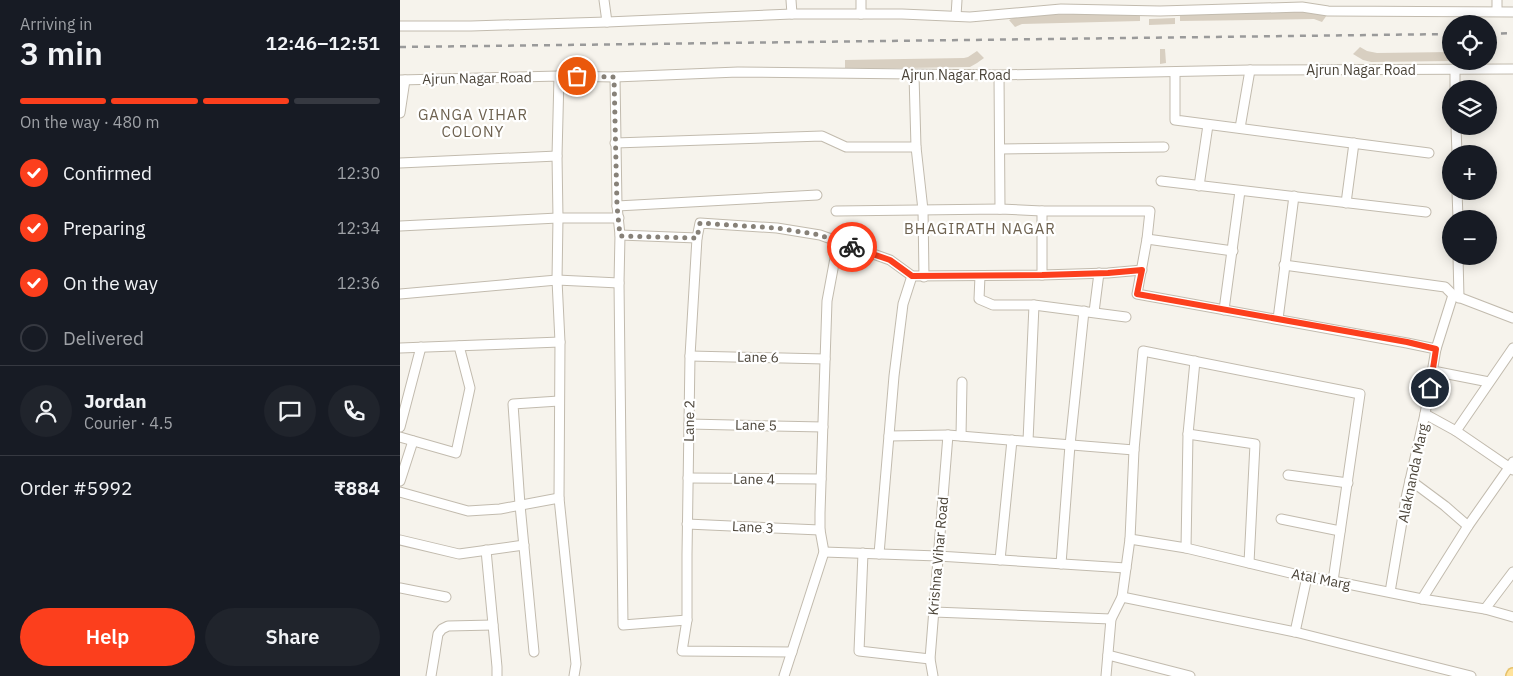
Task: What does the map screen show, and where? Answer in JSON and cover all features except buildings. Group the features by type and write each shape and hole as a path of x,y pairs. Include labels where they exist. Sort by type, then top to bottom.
{"street":[{"path":"604,0 607,22"},
{"path":"791,0 792,14"},
{"path":"861,0 862,14"},
{"path":"956,16 957,0"},
{"path":"1160,10 1161,0"},
{"path":"1497,0 1497,11"},
{"path":"400,26 607,22 792,14 987,16 1061,9 1160,10 1235,4 1302,3 1328,11 1513,12"},
{"name":"Ajrun Nagar Road","path":"403,80 559,76 614,77 738,72 999,75 1250,70 1442,69"},
{"name":"Ajrun Nagar Road","path":"1497,69 1513,69"},
{"path":"1240,128 1250,70"},
{"path":"1176,72 1175,120 1208,126 1240,128 1429,152"},
{"path":"914,75 916,147 923,210 924,276"},
{"path":"999,75 1000,209"},
{"path":"559,76 557,156 557,280 560,342 559,498 576,664 574,676"},
{"path":"614,77 617,206 620,236 623,625 687,620"},
{"path":"400,113 403,80"},
{"path":"1198,186 1208,126"},
{"path":"615,142 822,136 846,147 916,147"},
{"path":"1346,203 1354,143"},
{"path":"1000,149 1164,148"},
{"path":"400,164 557,156"},
{"path":"1161,181 1426,212"},
{"path":"1224,310 1240,191"},
{"path":"617,206 817,195"},
{"path":"1278,319 1294,196"},
{"path":"836,211 1000,209 1150,211 1148,239 1137,294 1407,342 1436,349"},
{"path":"1042,211 1042,275"},
{"path":"400,226 558,218 618,218"},
{"name":"Lane 2","path":"792,652 682,652 687,620 690,356 697,238 700,223 777,228 820,235 838,242"},
{"path":"620,236 697,238"},
{"path":"1148,239 1233,251"},
{"path":"784,676 824,552 820,530 827,301 838,242 890,260 912,276 1042,275 1142,270"},
{"name":"Alaknanda Marg","path":"1390,592 1436,349 1456,297 1458,265"},
{"path":"1284,266 1445,287 1456,297 1513,318"},
{"path":"1094,312 1098,273"},
{"path":"878,554 903,304 912,276"},
{"path":"980,276 979,299 993,305 1034,305 1126,317"},
{"path":"400,294 557,280 619,282"},
{"path":"1028,441 1034,305"},
{"path":"1061,564 1070,445 1084,311"},
{"path":"400,348 560,342"},
{"path":"400,437 456,453 470,388 459,346"},
{"path":"400,426 420,347"},
{"path":"1456,431 1513,348"},
{"path":"1106,676 1111,619 1122,597 1130,539 1134,450 1143,352 1360,394 1333,581"},
{"name":"Lane 6","path":"690,356 825,359"},
{"path":"1186,548 1188,434 1195,361"},
{"path":"1433,371 1490,382"},
{"path":"961,436 962,382"},
{"path":"534,652 520,505 513,404 559,401"},
{"path":"1422,600 1468,526 1512,467 1456,431 1425,414"},
{"name":"Lane 5","path":"689,424 823,427"},
{"path":"1188,434 1255,444 1249,563"},
{"path":"889,436 948,435 1134,450"},
{"name":"Krishna Vihar Road","path":"933,676 930,659 948,435"},
{"path":"1000,560 1012,440"},
{"path":"400,481 413,441"},
{"path":"1288,475 1348,483"},
{"name":"Lane 4","path":"688,478 821,479"},
{"path":"1410,480 1468,526"},
{"path":"400,492 468,511 500,509 559,498"},
{"path":"1281,518 1340,531"},
{"name":"Lane 3","path":"687,524 820,530"},
{"name":"Atal Marg","path":"1130,539 1186,548 1307,577 1390,592 1422,600 1486,609 1513,617"},
{"path":"400,540 459,554 524,545"},
{"path":"486,550 497,676"},
{"path":"824,552 938,556 1126,568"},
{"path":"863,553 859,651 930,659"},
{"path":"1486,609 1513,572"},
{"path":"1295,632 1307,577"},
{"path":"400,588 446,597"},
{"path":"1122,597 1295,632 1471,676"},
{"path":"934,612 1111,619"},
{"path":"431,676 438,634 442,629 448,626 493,625"},
{"path":"1108,655 1190,676"}],"railway":[{"path":"1497,34 1513,33"},
{"path":"400,47 1442,34"}],"way so far":[{"path":"577,76 614,77 617,206 620,236 697,238 700,223 777,228 820,235 852,247"}],"district":[{"name":"GANGA VIHAR COLONY","path":"473,122"},
{"name":"BHAGIRATH NAGAR","path":"980,228"}],"route":[{"path":"852,247 890,260 912,276 1042,275 1142,270 1137,294 1407,342 1436,349 1430,388"}]}
